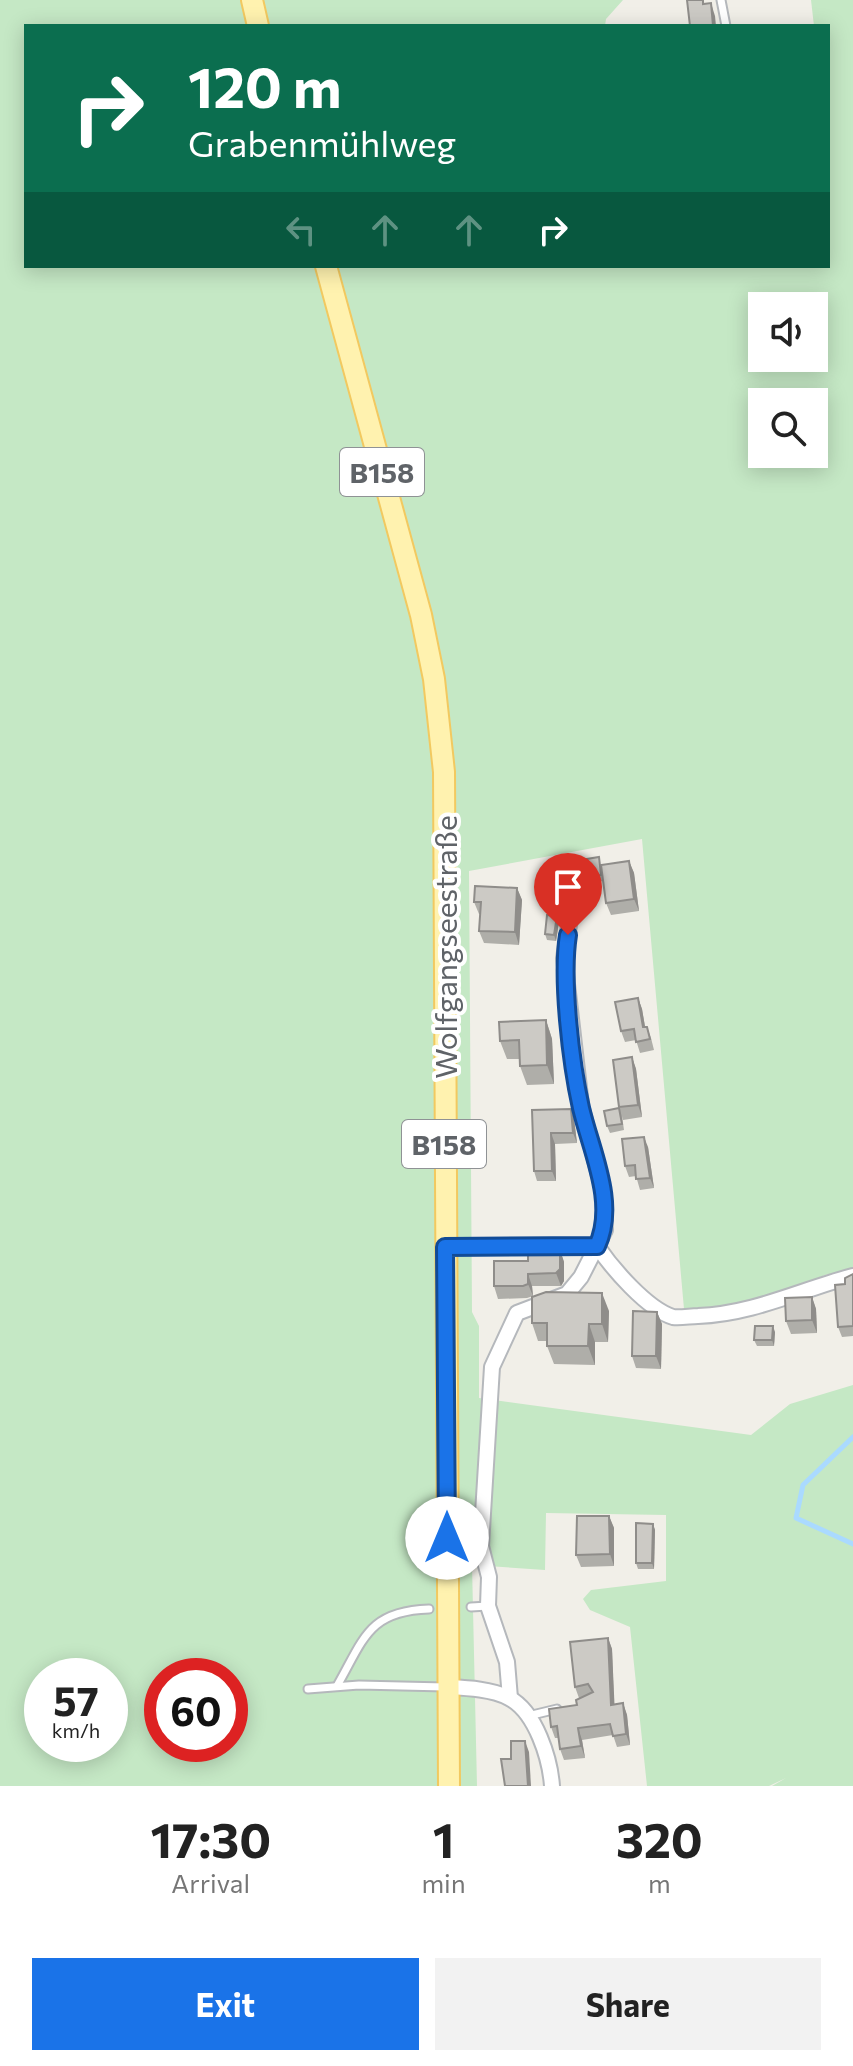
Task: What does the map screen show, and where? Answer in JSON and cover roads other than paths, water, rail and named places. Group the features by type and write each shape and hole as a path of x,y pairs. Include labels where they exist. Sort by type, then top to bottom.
{"main road":[{"path":"252,0 258,24"},
{"name":"Wolfgangseestraße","path":"327,268 421,615 434,679 444,772 449,1786"}],"street":[{"path":"510,1698 507,1662 488,1606 489,1577 481,1546 492,1367 517,1313 567,1294 581,1277 605,1230 603,1191 581,1105 564,958 571,912"},
{"path":"445,1247 597,1246"},
{"path":"597,1246 621,1280 674,1317 723,1315 771,1304 810,1287 853,1276"},
{"path":"447,1687 475,1689 510,1698 528,1716 550,1766 552,1786"}],"lane":[{"path":"721,0 726,24"},
{"path":"471,1607 488,1606"},
{"path":"337,1686 366,1635 383,1617 402,1610 429,1609"},
{"path":"308,1689 337,1686 447,1687"},
{"path":"528,1716 566,1708"}],"waterway":[{"path":"853,1437 803,1485 796,1518 853,1544"}]}
